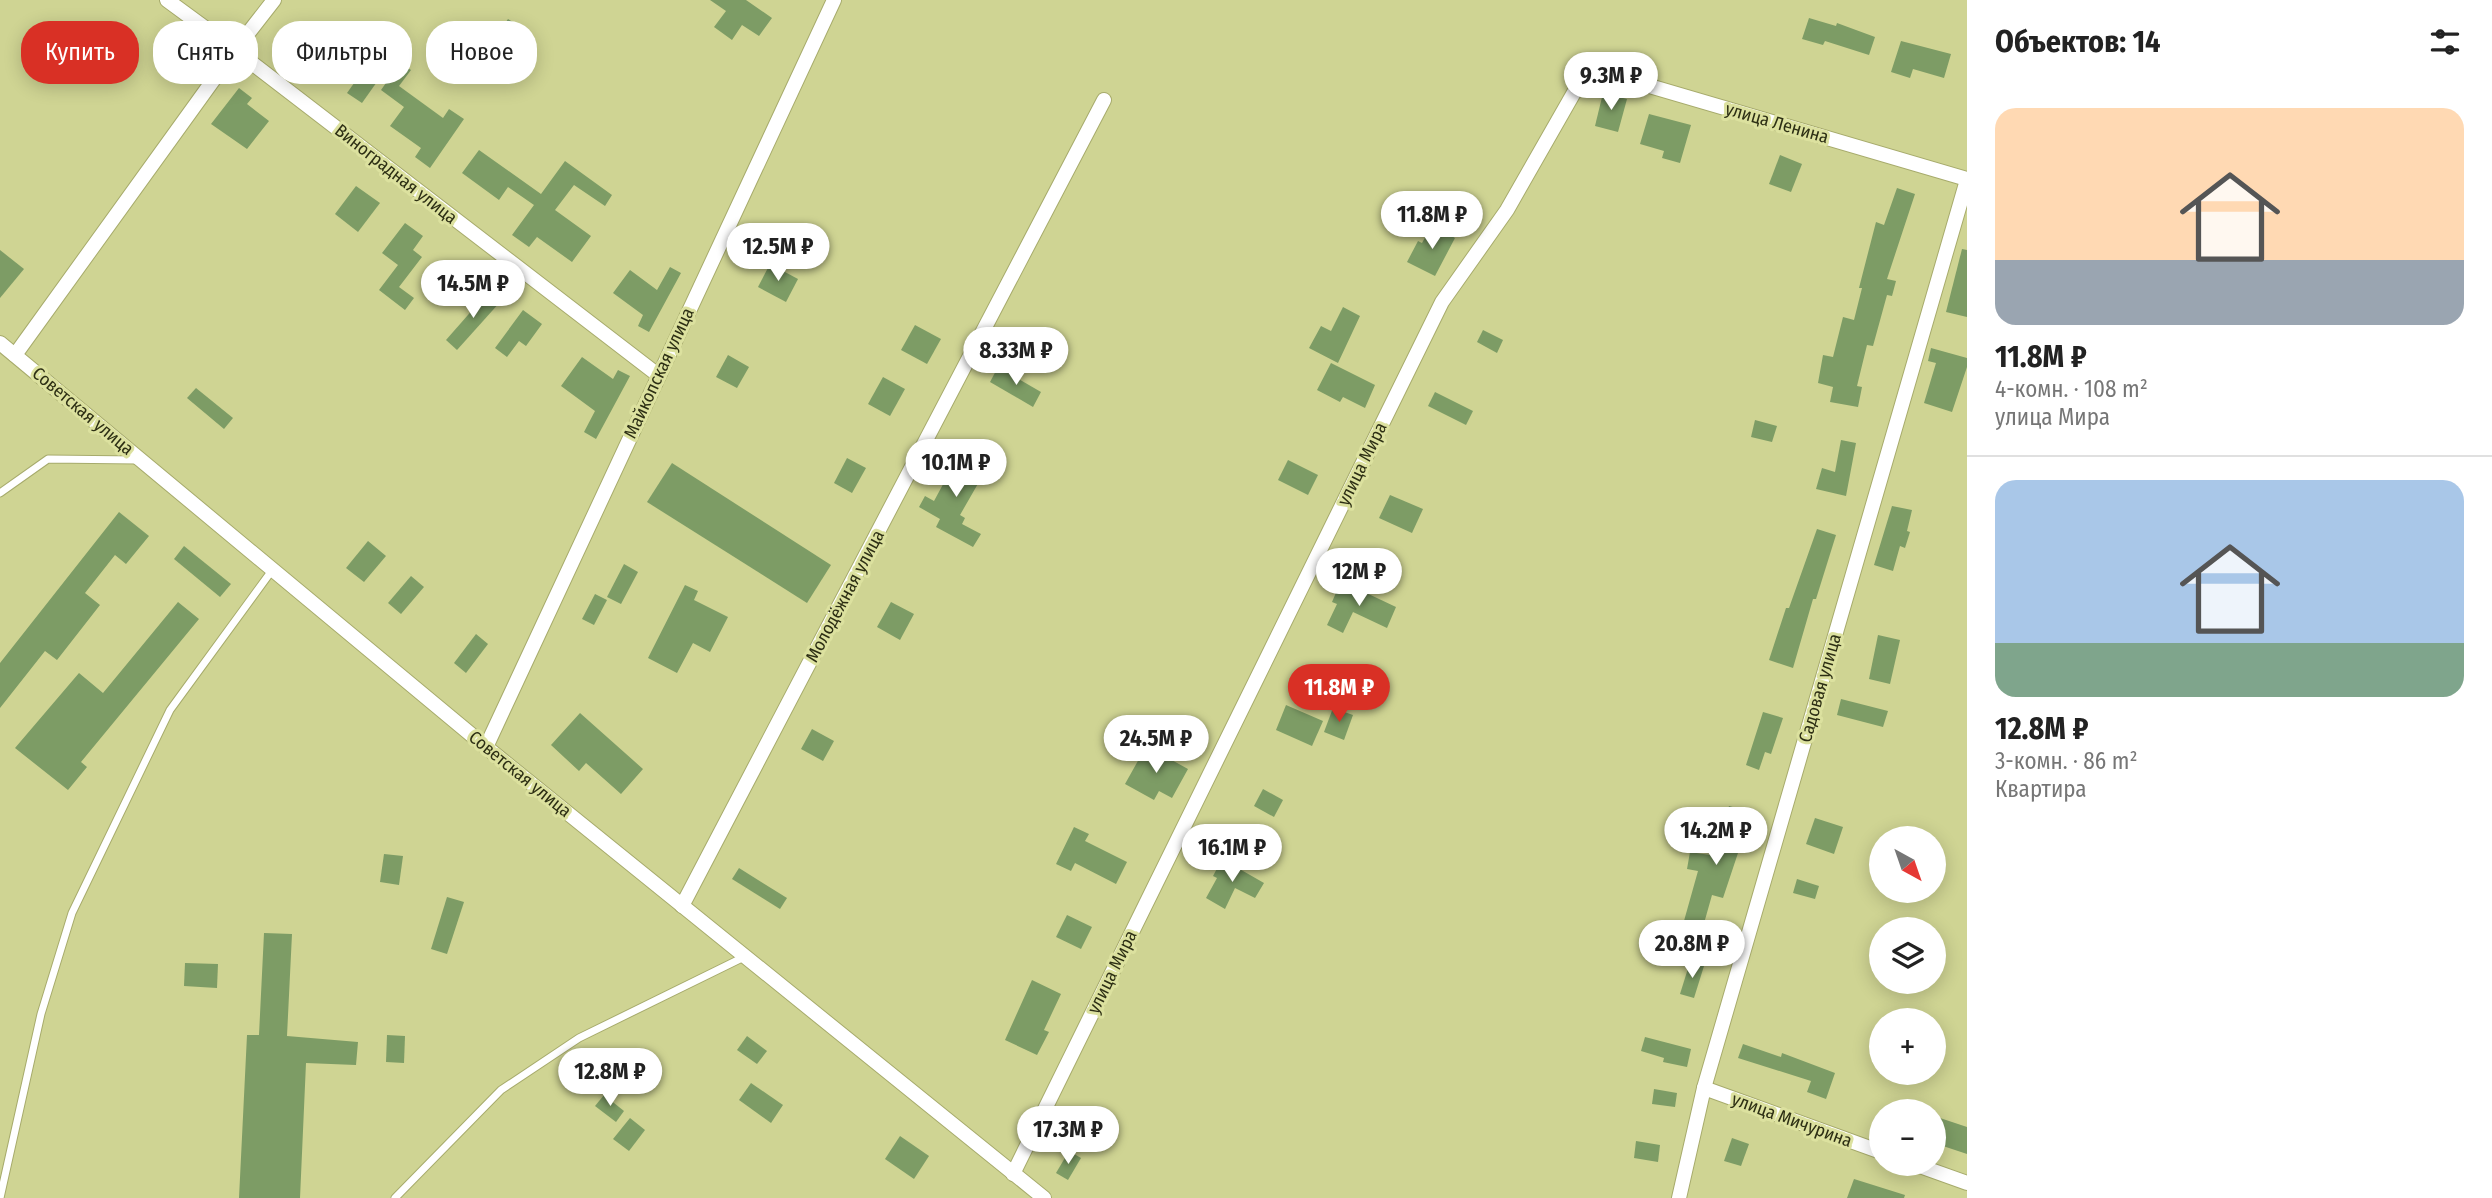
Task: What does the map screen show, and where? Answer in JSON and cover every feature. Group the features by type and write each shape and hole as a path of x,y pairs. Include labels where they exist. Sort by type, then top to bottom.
{"street":[{"name":"Виноградная улица","path":"167,0 196,21"},
{"path":"258,21 274,0"},
{"name":"Майкопская улица","path":"486,747 834,0"},
{"name":"Виноградная улица","path":"258,68 658,375"},
{"name":"улица Ленина","path":"1588,68 1967,180"},
{"name":"улица Мира","path":"1013,1174 1442,302 1507,210 1588,68"},
{"path":"15,355 210,84"},
{"name":"Молодёжная улица","path":"682,906 1104,100"},
{"name":"Садовая улица","path":"1679,1198 1704,1088 1967,180"},
{"name":"Советская улица","path":"0,343 486,747 1044,1198"},
{"name":"улица Мичурина","path":"1704,1088 1869,1148"},
{"path":"1946,1175 1967,1183"}],"lane":[{"path":"0,493 48,459 142,460"},
{"path":"0,1198 41,1014 72,913 170,710 272,569"},
{"path":"395,1198 502,1090 579,1038 744,957"}],"building":[{"path":"710,0 746,0 772,18 759,36 742,25 732,40 714,27 726,11"},
{"path":"1809,18 1836,26 1837,23 1875,37 1869,55 1825,41 1823,45 1802,39"},
{"path":"1901,41 1951,54 1944,78 1913,69 1910,78 1891,72"},
{"path":"353,84 375,84 362,103 347,93"},
{"path":"385,84 400,84 399,86 443,118 449,109 464,119 430,168 415,157 421,148 390,126 404,107 381,90"},
{"path":"239,88 252,98 247,104 269,121 247,149 211,124"},
{"path":"1603,93 1627,99 1618,132 1595,126"},
{"path":"1649,114 1691,125 1680,163 1662,158 1664,151 1640,144"},
{"path":"479,150 541,194 565,161 612,195 605,206 574,185 555,210 591,236 572,262 537,237 529,247 512,235 534,205 508,187 499,200 462,173"},
{"path":"1780,155 1802,164 1791,192 1769,184"},
{"path":"356,186 380,203 358,232 335,214"},
{"path":"1897,188 1915,194 1887,279 1896,281 1892,296 1887,295 1873,346 1867,345 1857,386 1862,387 1858,407 1830,402 1833,387 1818,383 1823,355 1833,357 1843,317 1854,320 1862,288 1859,288 1876,222 1884,225"},
{"path":"405,223 423,236 413,250 422,257 399,287 414,298 405,310 379,290 398,265 382,253"},
{"path":"1432,225 1455,238 1435,276 1407,262 1418,241 1422,243"},
{"path":"1962,249 1967,250 1967,317 1946,312"},
{"path":"0,250 24,269 0,298"},
{"path":"770,264 798,279 786,302 758,287"},
{"path":"670,267 681,273 649,332 638,326 643,315 613,293 630,270 657,290"},
{"path":"489,291 501,301 457,350 446,340"},
{"path":"1343,307 1360,316 1338,363 1309,348 1321,326 1331,331"},
{"path":"523,310 542,324 526,346 519,341 507,357 495,348"},
{"path":"915,325 941,339 927,364 901,350"},
{"path":"1483,330 1503,340 1497,353 1477,342"},
{"path":"1931,348 1967,358 1967,367 1952,412 1924,403 1936,363 1928,361"},
{"path":"728,355 749,367 737,388 716,377"},
{"path":"582,357 613,379 618,370 630,376 596,439 584,432 595,411 561,386"},
{"path":"1331,363 1375,385 1365,408 1343,397 1340,402 1317,390"},
{"path":"998,367 1041,392 1033,407 990,382"},
{"path":"883,377 905,389 890,416 868,404"},
{"path":"196,388 233,418 224,429 187,398"},
{"path":"1435,392 1473,411 1466,425 1428,406"},
{"path":"1755,420 1777,426 1772,442 1751,437"},
{"path":"1841,440 1856,443 1846,496 1816,489 1822,468 1835,472"},
{"path":"960,453 987,468 960,515 965,518 962,524 981,534 973,547 936,527 940,519 919,507 925,496 934,501"},
{"path":"847,458 866,468 852,493 834,483"},
{"path":"1288,460 1318,475 1308,495 1278,480"},
{"path":"672,463 831,565 807,603 647,502"},
{"path":"1390,495 1423,509 1412,533 1379,518"},
{"path":"1892,506 1912,510 1907,531 1910,532 1905,548 1900,546 1893,571 1874,565"},
{"path":"119,512 149,536 126,564 115,555 85,593 100,605 57,660 45,651 0,708 0,663"},
{"path":"1817,529 1836,535 1816,599 1813,599 1793,668 1769,660"},
{"path":"368,541 386,556 364,582 346,568"},
{"path":"184,546 231,584 220,597 174,559"},
{"path":"624,564 638,572 621,604 607,597"},
{"path":"411,576 424,587 401,614 388,603"},
{"path":"1341,581 1396,607 1387,628 1353,612 1343,633 1327,625 1337,604 1332,602"},
{"path":"685,585 698,591 694,600 728,617 710,652 693,643 677,673 648,658"},
{"path":"595,594 607,600 594,625 582,619"},
{"path":"178,602 199,619 81,762 87,767 68,790 15,748 79,673 103,693"},
{"path":"891,602 914,614 900,640 877,627"},
{"path":"476,634 488,644 466,673 454,663"},
{"path":"1878,635 1900,640 1890,684 1869,679"},
{"path":"1841,699 1888,711 1883,727 1837,715"},
{"path":"1286,705 1323,721 1312,746 1276,730"},
{"path":"1333,708 1353,715 1344,740 1324,732"},
{"path":"1763,712 1783,718 1771,754 1765,752 1759,770 1746,765"},
{"path":"580,713 643,769 621,794 586,763 579,771 551,745"},
{"path":"812,729 834,741 823,761 801,749"},
{"path":"1150,748 1188,769 1172,798 1159,791 1154,800 1125,784 1139,759 1143,761"},
{"path":"1263,789 1283,800 1274,817 1254,806"},
{"path":"1729,806 1754,813 1723,898 1712,895 1701,934 1682,928 1698,871 1687,869 1690,852 1710,855 1717,831 1721,832"},
{"path":"1815,818 1843,827 1834,854 1806,844"},
{"path":"1074,827 1089,834 1085,841 1127,862 1116,884 1075,863 1071,871 1056,864"},
{"path":"384,854 403,856 399,885 380,882"},
{"path":"1222,859 1264,883 1255,898 1235,888 1225,909 1206,898 1217,878 1213,876"},
{"path":"739,868 787,898 780,909 732,879"},
{"path":"1797,879 1819,886 1815,899 1793,893"},
{"path":"447,897 464,902 447,954 431,949"},
{"path":"1067,915 1092,927 1081,949 1056,937"},
{"path":"264,933 292,934 287,1036 358,1042 356,1065 306,1063 300,1198 239,1198 247,1035 259,1035"},
{"path":"1690,962 1704,966 1694,998 1680,994"},
{"path":"185,963 218,964 217,988 184,986"},
{"path":"1032,980 1061,994 1044,1030 1049,1032 1037,1055 1005,1040"},
{"path":"387,1035 405,1036 404,1063 386,1062"},
{"path":"747,1036 767,1051 757,1064 737,1050"},
{"path":"1645,1037 1691,1049 1687,1067 1663,1062 1664,1058 1641,1051"},
{"path":"1743,1044 1781,1057 1782,1053 1835,1073 1826,1099 1807,1092 1811,1081 1738,1058"},
{"path":"751,1083 783,1105 771,1123 739,1100"},
{"path":"1654,1089 1677,1093 1675,1107 1652,1104"},
{"path":"604,1095 624,1111 616,1122 595,1106"},
{"path":"630,1118 645,1130 629,1151 613,1139"},
{"path":"1946,1120 1967,1127 1967,1154 1946,1147"},
{"path":"900,1136 929,1156 914,1179 885,1159"},
{"path":"1732,1138 1749,1144 1741,1166 1724,1161"},
{"path":"1636,1141 1660,1145 1658,1162 1634,1158"},
{"path":"1069,1151 1081,1158 1068,1180 1056,1173"},
{"path":"1854,1179 1905,1195 1904,1198 1847,1198"}]}
